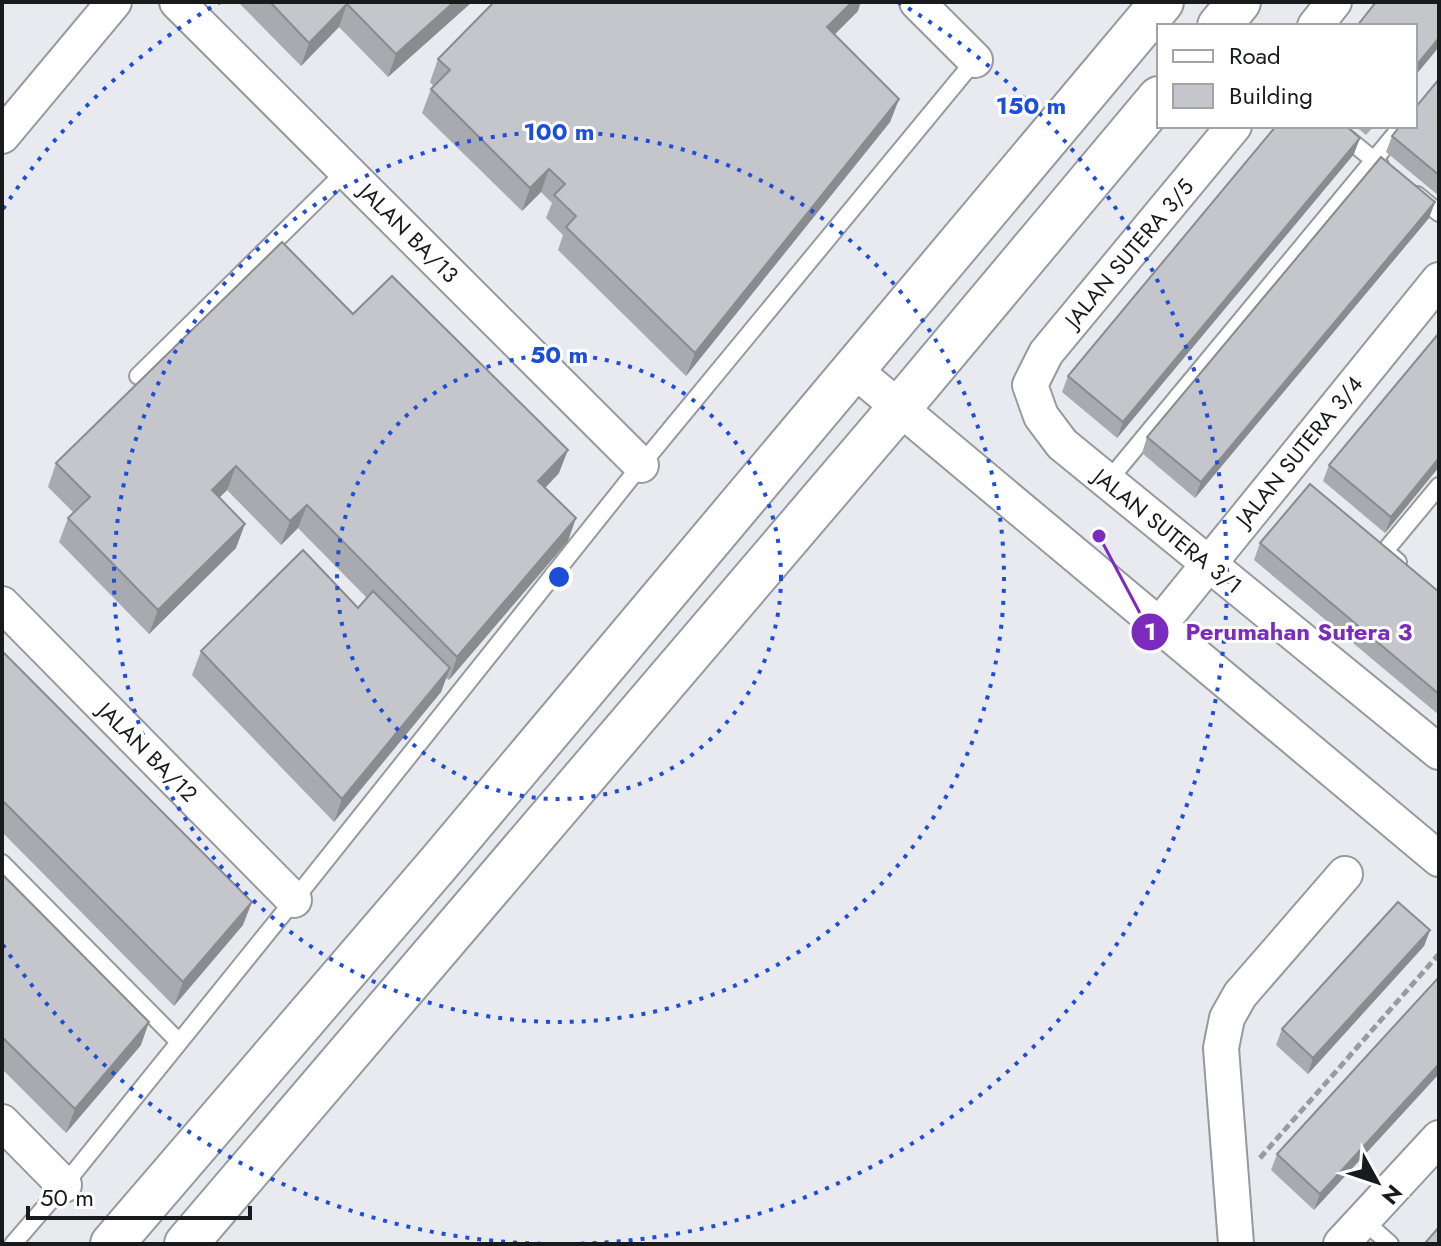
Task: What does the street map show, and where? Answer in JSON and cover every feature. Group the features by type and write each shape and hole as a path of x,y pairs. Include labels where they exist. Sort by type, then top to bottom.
{"street":[{"path":"2,136 114,2"},
{"name":"JALAN BA/13","path":"177,2 641,465"},
{"path":"917,2 975,60"},
{"path":"112,1244 439,863 1162,2"},
{"path":"1221,24 1239,2"},
{"path":"1317,24 1334,2"},
{"path":"186,1244 901,406 1157,100"},
{"name":"JALAN SUTERA 3/5","path":"1030,385 1046,353 1232,128"},
{"name":"JALAN SUTERA 3/4","path":"1160,624 1439,280"},
{"path":"853,369 901,406 1439,859"},
{"name":"JALAN SUTERA 3/1","path":"1030,385 1041,416 1062,444 1439,752"},
{"name":"JALAN BA/12","path":"2,604 294,900"},
{"path":"1236,1244 1221,1048 1227,1018 1240,995 1345,874"},
{"path":"2,1122 64,1185"},
{"path":"1352,1232 1439,1138"}],"lane":[{"path":"13,1244 294,900 641,465 975,60"},
{"path":"1334,128 1439,213"},
{"path":"1108,481 1400,128"},
{"path":"138,376 347,170"},
{"path":"1406,569 1385,551 1439,486"},
{"path":"2,863 178,1041"},
{"path":"1352,1232 1390,1244"}],"path":[{"path":"1231,1191 1439,954"}],"building":[{"path":"270,2 454,2 396,54 347,4 309,43"},
{"path":"494,2 852,2 827,27 899,99 695,353 566,227 576,216 554,195 565,184 549,169 530,188 431,89 450,70 438,59"},
{"path":"1376,2 1439,2 1439,38 1417,65 1417,24 1359,24"},
{"path":"1439,79 1439,175 1392,136 1398,128 1417,128 1417,106"},
{"path":"1274,128 1348,128 1360,138 1123,422 1068,376"},
{"path":"1381,157 1435,202 1201,482 1147,437"},
{"path":"282,242 353,314 392,276 568,450 538,481 576,518 457,657 307,505 290,521 236,466 212,490 245,524 158,610 68,518 90,497 56,463"},
{"path":"1439,333 1439,458 1391,517 1329,465"},
{"path":"1310,484 1439,592 1439,694 1260,543"},
{"path":"303,550 358,608 373,591 450,668 342,799 201,651"},
{"path":"2,651 252,902 183,982 2,800"},
{"path":"2,874 149,1022 75,1109 2,1037"},
{"path":"1398,902 1430,930 1313,1058 1282,1029"},
{"path":"1439,977 1439,1064 1320,1194 1277,1154"},
{"path":"1439,1227 1439,1244 1428,1244 1426,1242"}],"place":[{"name":"Perumahan Sutera 3","path":"1099,536"}]}
